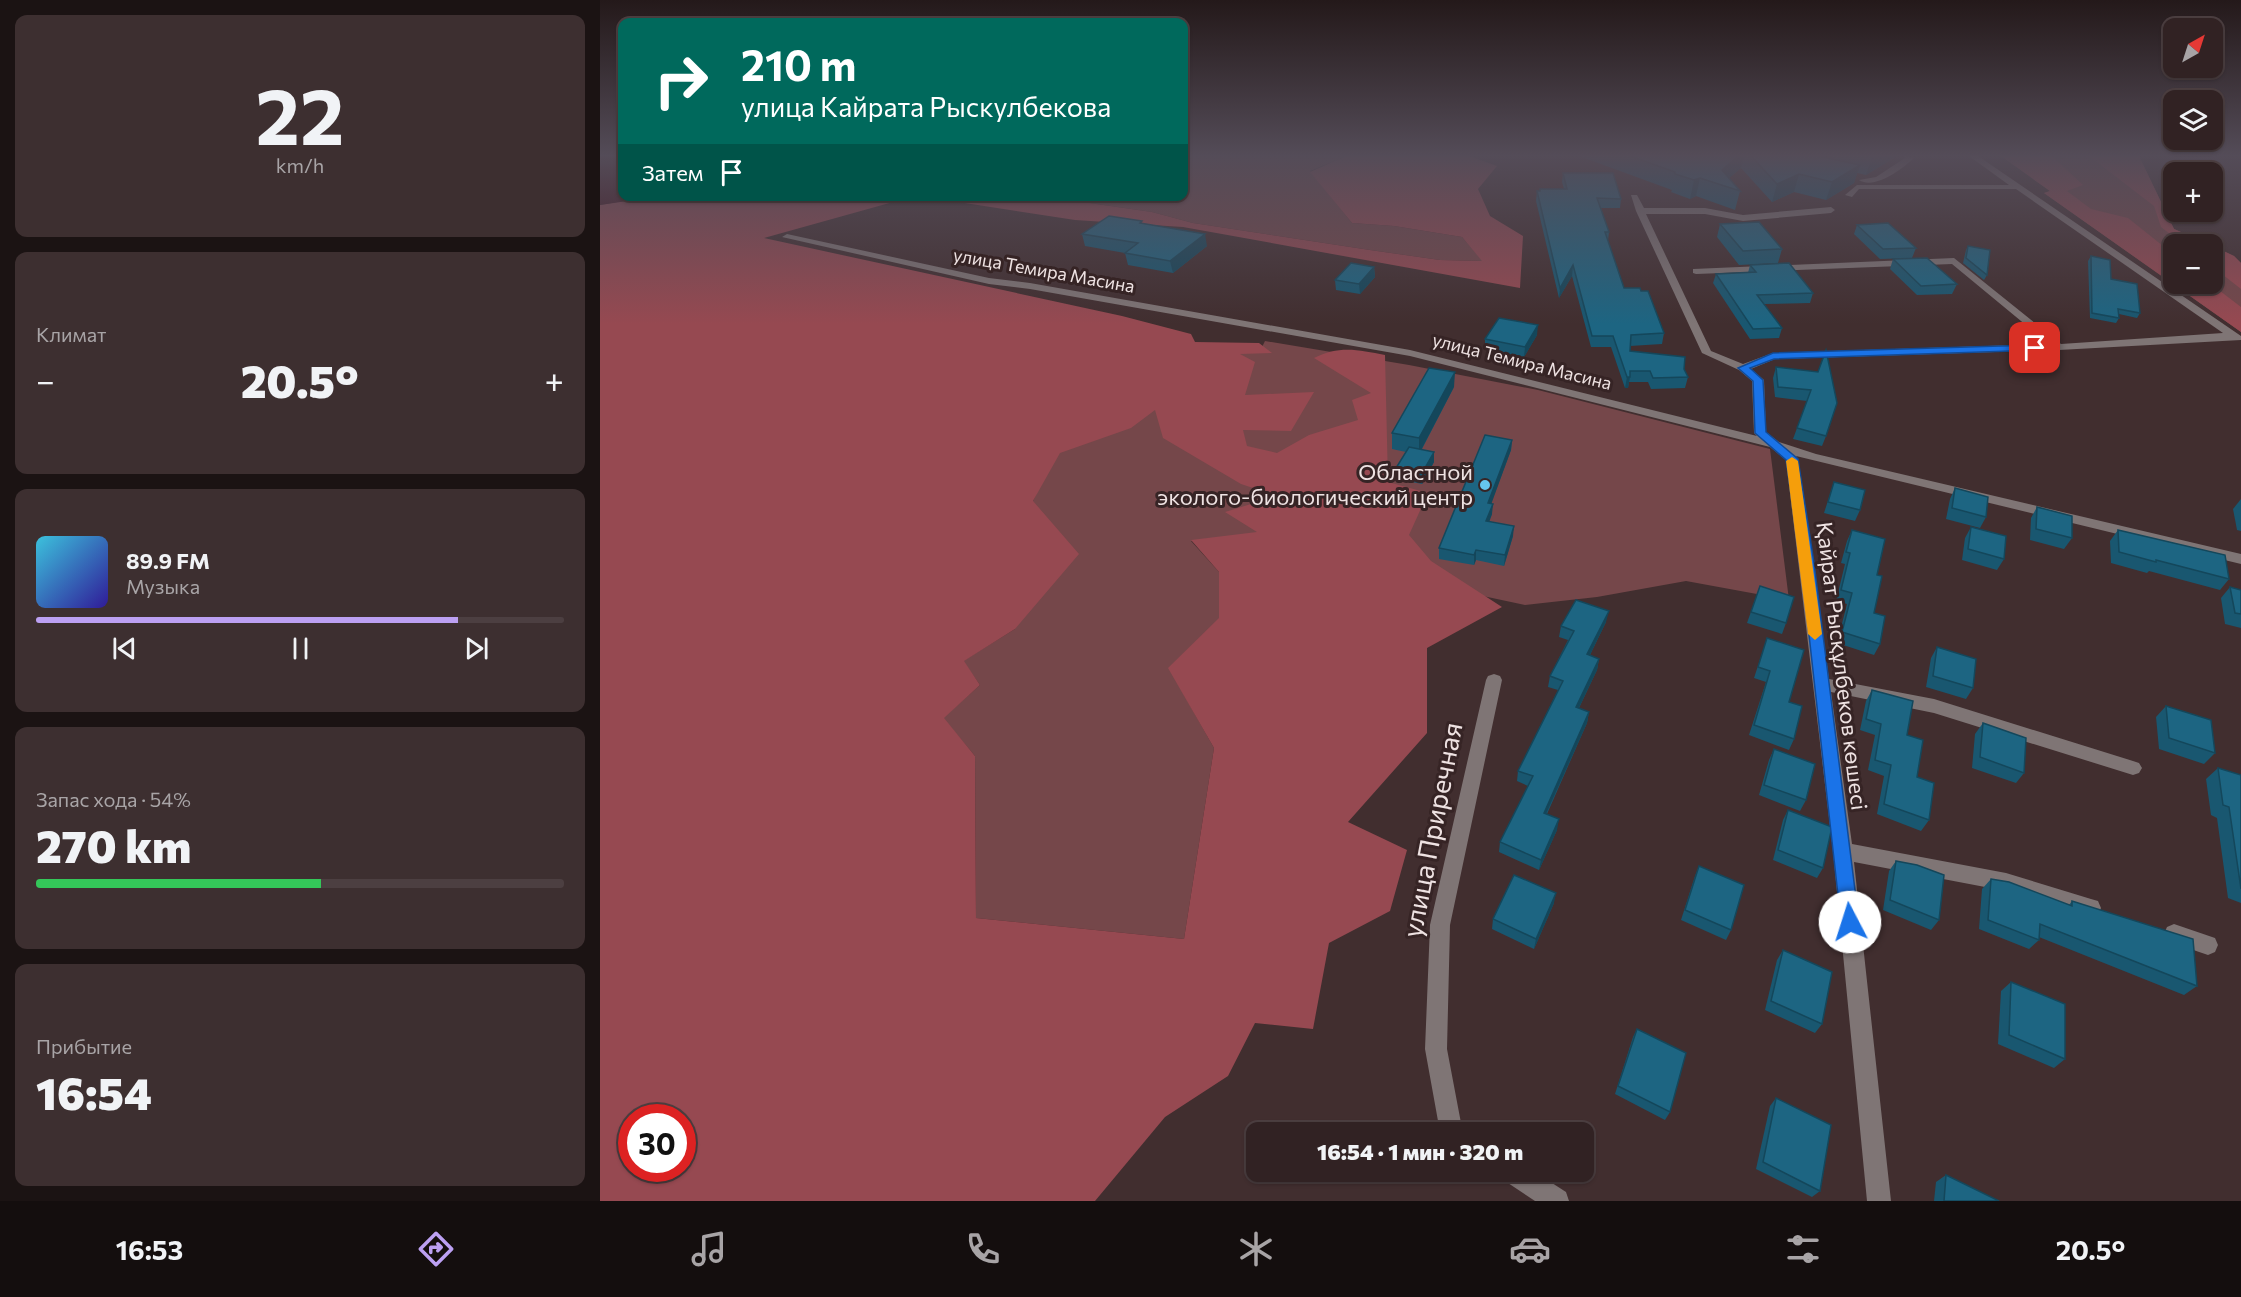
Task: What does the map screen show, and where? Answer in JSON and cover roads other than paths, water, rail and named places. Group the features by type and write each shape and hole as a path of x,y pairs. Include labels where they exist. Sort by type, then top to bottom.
{"street":[{"path":"1641,212 1707,353 1743,368 1773,356 2059,347 2238,338"},
{"path":"1711,212 1743,218 1808,212"},
{"path":"2054,212 2238,338"},
{"name":"улица Темира Масина","path":"787,237 989,281 1030,286 1410,353 1824,459 2241,559"},
{"path":"1696,271 1954,261 2059,347"},
{"name":"Қайрат Рысқұлбеков көшесі","path":"1743,368 1758,380 1760,433 1792,459 1843,851 1880,1201"},
{"name":"улица Приречная","path":"1449,1122 1436,1049 1440,925 1494,680"},
{"path":"1820,684 1934,706 2133,768"},
{"path":"1843,851 2006,882 2107,913"},
{"path":"2152,927 2208,945"},
{"path":"1529,1182 1558,1201"}],"place":[{"name":"Областной эколого-биологический центр","path":"1485,485"}]}
